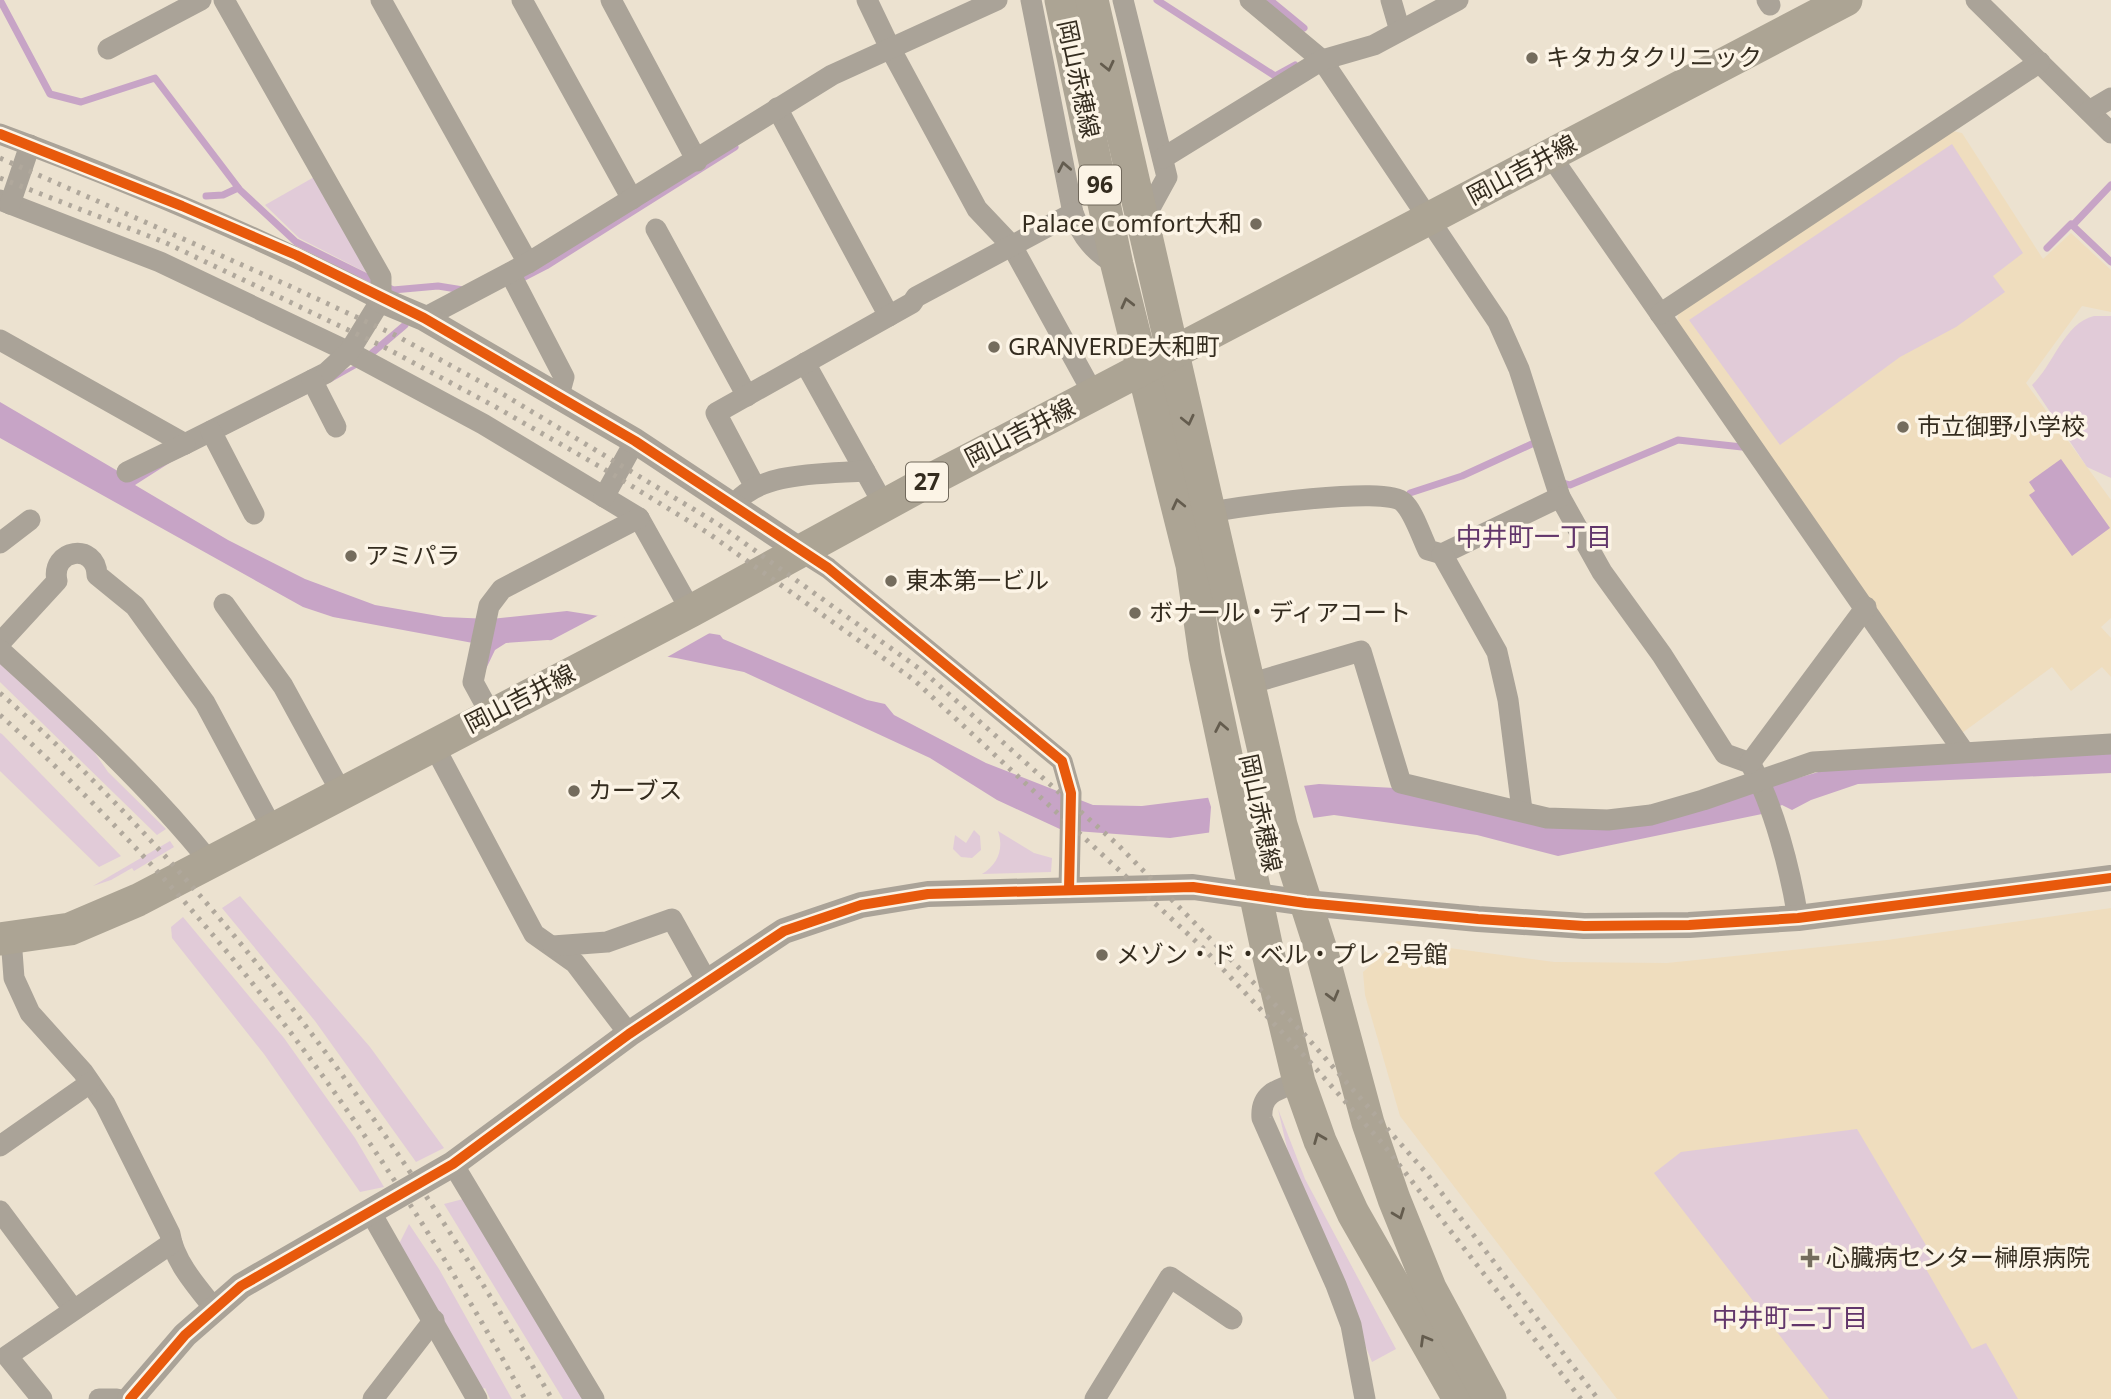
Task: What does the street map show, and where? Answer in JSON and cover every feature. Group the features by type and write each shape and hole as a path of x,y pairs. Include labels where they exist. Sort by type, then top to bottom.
{"main road":[{"name":"岡山赤穂線","path":"1061,0 1117,265 1192,565 1205,656 1255,896 1299,1082 1320,1141 1353,1213 1459,1399"},
{"name":"岡山赤穂線","path":"1092,0 1144,219 1274,800 1368,1123 1394,1199 1430,1288 1490,1399"},
{"name":"岡山吉井線","path":"5,939 70,929 138,900 691,611 884,505 1846,0"}],"street":[{"path":"108,49 201,0"},
{"path":"224,0 381,290"},
{"path":"381,0 517,275 564,377 558,399"},
{"path":"523,0 632,199"},
{"path":"611,0 697,161"},
{"path":"867,0 977,209 1012,246 1094,395"},
{"path":"424,318 517,275 632,199 780,113 832,75 890,48 972,4 997,0"},
{"path":"1031,0 1073,213 1080,232 1099,255 1117,265"},
{"path":"1123,0 1167,177 1144,219"},
{"path":"1250,0 1322,60 1504,333 1560,497 1602,572 1662,655 1725,754 1750,762 1770,812 1794,890 1798,918"},
{"path":"1391,0 1400,31"},
{"path":"1163,158 1322,60 1374,44 1458,0"},
{"path":"1976,0 2111,132"},
{"path":"1660,314 2040,62"},
{"path":"2089,111 2111,98"},
{"path":"780,113 890,316"},
{"path":"0,134 381,290 558,399 635,441 828,568 1062,761 1070,793 1069,890"},
{"path":"30,145 5,202 160,262 349,352 483,424 639,518 691,611"},
{"path":"1550,155 1964,752"},
{"path":"754,485 716,413 890,316 912,303 916,297 1073,213"},
{"path":"656,229 747,396"},
{"path":"127,472 185,444 213,436 315,386 349,352 381,290"},
{"path":"0,340 185,444"},
{"path":"806,363 884,505"},
{"path":"315,386 337,427"},
{"path":"213,436 254,514"},
{"path":"604,497 635,441"},
{"path":"733,507 741,494 754,485 808,475 865,471"},
{"path":"1210,512 1354,495 1392,495 1404,503 1429,550 1442,554 1560,497"},
{"path":"491,715 473,682 489,606 502,589 639,518"},
{"path":"0,543 30,520"},
{"path":"0,643 57,581 57,568 62,558 74,552 88,555 95,564 97,575 135,607 205,703 272,828"},
{"path":"1442,554 1497,652 1508,700 1522,810"},
{"path":"224,604 283,686 341,792"},
{"path":"1750,762 1866,607"},
{"path":"0,650 90,735 184,830 210,862"},
{"path":"1249,684 1361,651 1401,783 1547,818 1573,821 1608,820 1651,814 1761,785 1813,762 2111,744"},
{"path":"433,744 534,934 576,963 629,1034"},
{"path":"130,1399 185,1335 241,1286 453,1164 629,1034 706,980 784,931 861,905 928,894 1193,887 1306,903 1584,926 1689,925 1798,918 2111,878"},
{"path":"553,946 607,942 672,919 706,980"},
{"path":"5,939 14,978 30,1013 105,1104 170,1234 172,1244 193,1282 214,1308"},
{"path":"1299,1082 1267,1095 1261,1105 1262,1118 1351,1325 1366,1399"},
{"path":"0,1146 90,1083"},
{"path":"453,1164 594,1399"},
{"path":"0,1211 73,1309"},
{"path":"371,1213 477,1399"},
{"path":"42,1399 7,1356 172,1244"},
{"path":"1095,1399 1170,1277 1232,1318"},
{"path":"373,1399 433,1320"},
{"path":"99,1399 117,1399"}],"shaded area":[{"name":"市立御野小学校","path":"1948,130 1962,133 2043,259 2071,233 2111,270 2111,312 2082,306 2026,383 2111,500 2111,618 2101,627 2111,638 2111,677 2102,667 2071,691 2052,667 1962,733 1677,326 1678,311"},
{"path":"1952,144 2023,253 1993,276 2005,292 1956,327 1900,357 1780,445 1689,320"},
{"path":"316,176 367,273 299,238 265,205"},
{"path":"2094,316 2111,316 2111,478 2087,467 2032,385 2075,327"},
{"path":"355,365 358,367 171,462 135,485 228,540 305,579 375,605 444,617 491,619 567,611 720,635 723,639 867,700 885,704 894,715 986,763 1093,805 1142,806 1319,784 1395,788 1485,808 1655,820 1832,768 2111,750 2111,773 1858,784 1811,800 1792,810 1782,805 1762,814 1558,856 1477,835 1334,815 1170,838 1062,830 997,800 930,758 744,672 676,658 548,640 506,643 495,650 484,673 473,643 333,617 303,607 0,438 0,402 128,477"},
{"path":"2061,459 2110,528 2072,556 2029,495 2035,491 2029,482"},
{"path":"0,661 86,740 108,772 166,829 157,835 0,682"},
{"path":"0,733 121,856 99,867 0,771"},
{"path":"974,830 980,836 981,850 972,858 961,857 953,849 955,835 966,843"},
{"path":"998,831 1034,853 1052,858 1051,872 982,874 992,866 998,856"},
{"path":"170,841 174,847 134,871 132,868 93,886"},
{"path":"240,896 370,1047 444,1148 416,1162 315,1021 222,908"},
{"name":"心臓病センター榊原病院","path":"2111,908 2111,1399 1617,1399 1400,1116 1365,995 1363,972 1397,941 1554,962 1667,963 1887,940"},
{"path":"183,917 284,1038 355,1138 384,1187 360,1192 264,1054 172,938 171,927"},
{"path":"1278,1109 1305,1179 1396,1349 1372,1362 1290,1161"},
{"path":"1857,1129 1936,1262 1926,1269 1972,1349 1986,1343 2018,1399 1829,1399 1654,1173 1681,1152"},
{"path":"467,1198 588,1399 563,1399 444,1204"},
{"path":"409,1224 439,1269 512,1399 490,1399 485,1388 480,1390 399,1244"}],"pier":[{"path":"601,614 715,630 662,660 546,643"},
{"path":"1303,782 1314,820 1209,834 1211,807 1207,794"}],"waterway":[{"path":"0,0 50,94 81,102 155,78 240,190 296,242 393,290 438,286 463,290"},
{"path":"1157,0 1275,76 1295,65"},
{"path":"1270,0 1304,28"},
{"path":"515,282 546,266 735,147"},
{"path":"2073,225 2111,185"},
{"path":"206,196 223,195 238,188"},
{"path":"2047,248 2071,224 2111,262"},
{"path":"372,353 405,325"},
{"path":"1560,482 1570,485 1678,440 1742,447"},
{"path":"1410,493 1462,476 1534,443"}],"railway":[{"path":"0,158 395,335 501,393 718,524 924,672 1117,844 1304,1034 1428,1175 1598,1399"},
{"path":"0,178 164,242 384,347 494,406 708,533 914,680 1203,948 1310,1062 1383,1144 1581,1399"},
{"path":"0,693 82,770 160,851 234,936 304,1024 371,1115 434,1208 552,1399"},
{"path":"0,715 80,790 155,869 226,950 292,1034 414,1211 525,1399"}],"cycle path":[{"path":"0,134 182,206 296,255 424,318 635,441 828,568 1062,761 1071,793 1069,890"},
{"path":"130,1399 185,1335 241,1286 453,1164 629,1034 784,931 861,905 928,894 1193,887 1306,903 1478,919 1584,926 1689,925 1798,918 2111,878"}],"place":[{"name":"キタカタクリニック","path":"1532,58"},
{"name":"Palace Comfort大和","path":"1256,224"},
{"name":"GRANVERDE大和町","path":"994,347"},
{"name":"市立御野小学校","path":"1903,427"},
{"name":"アミパラ","path":"351,556"},
{"name":"東本第一ビル","path":"891,581"},
{"name":"ボナール・ディアコート","path":"1135,613"},
{"name":"カーブス","path":"574,791"},
{"name":"メゾン・ド・ベル・プレ 2号館","path":"1102,955"},
{"name":"心臓病センター榊原病院","path":"1810,1258"}],"district":[{"name":"中井町一丁目","path":"1534,537"},
{"name":"中井町二丁目","path":"1790,1318"}]}
